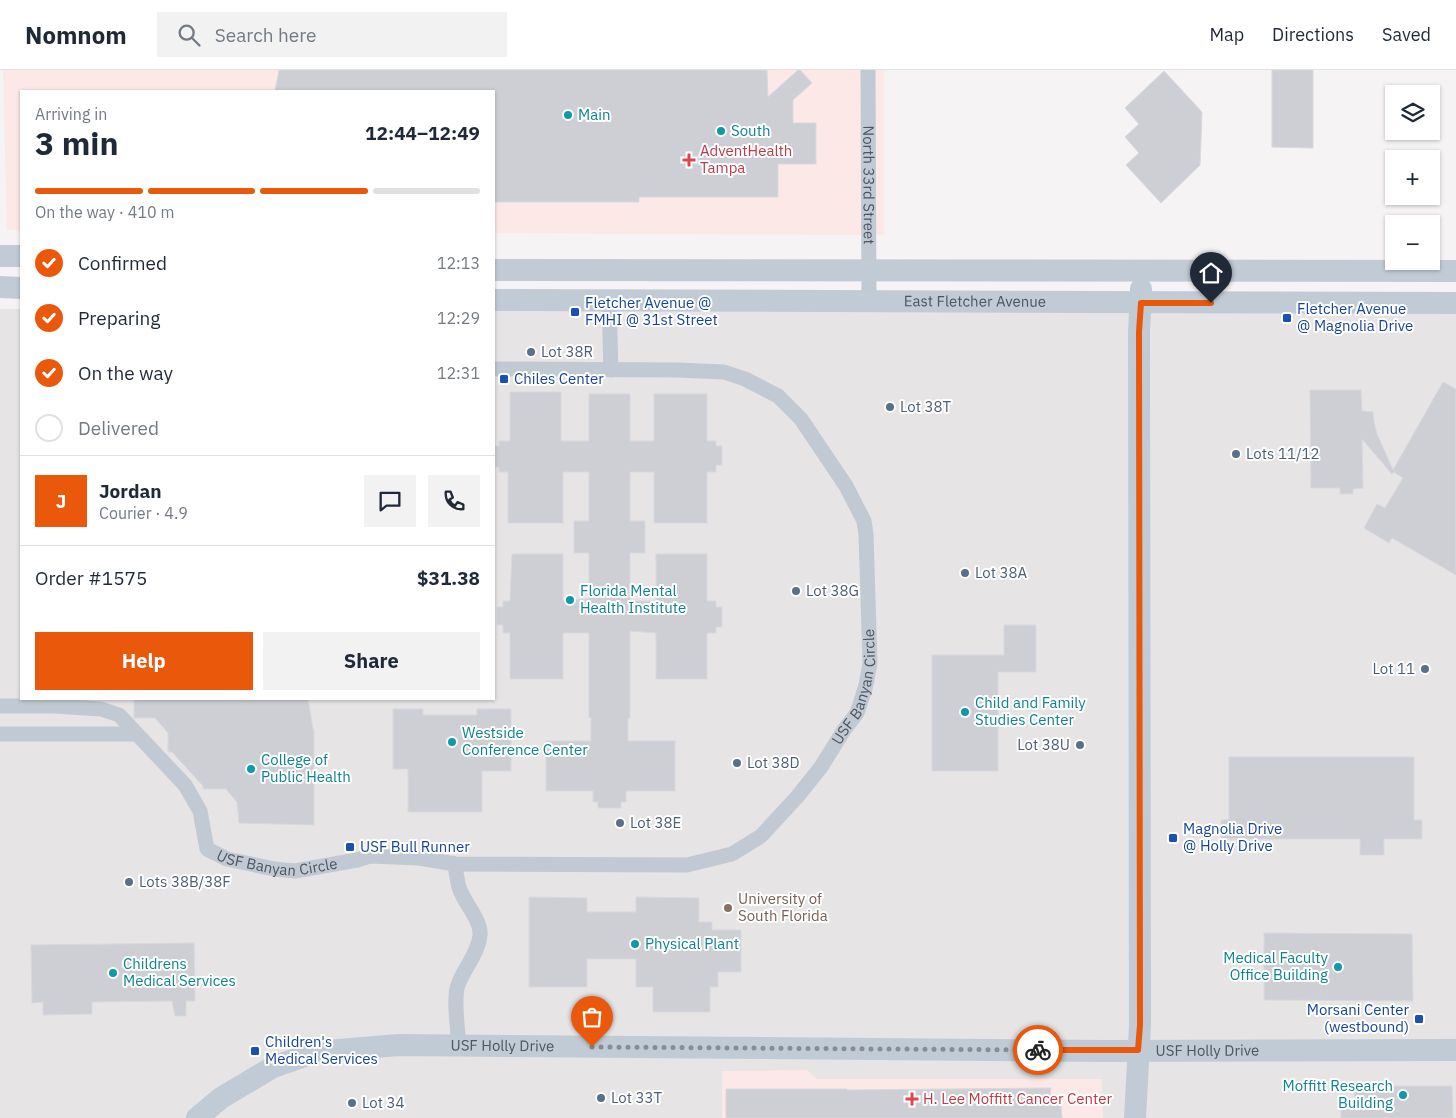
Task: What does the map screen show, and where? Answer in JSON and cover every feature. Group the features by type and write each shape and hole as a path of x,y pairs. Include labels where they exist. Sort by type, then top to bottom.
{"street":[{"name":"North 33rd Street","path":"868,70 869,301"},
{"path":"0,256 20,256"},
{"name":"East Fletcher Avenue","path":"495,270 1456,271"},
{"path":"1135,1118 1140,1025 1140,271"},
{"path":"0,288 20,288"},
{"name":"East Fletcher Avenue","path":"495,300 1456,303"},
{"path":"609,301 611,370"},
{"name":"USF Banyan Circle","path":"0,706 55,702 100,709 119,715 185,784 200,811 207,849 227,859 274,869 295,871 350,862 370,856 419,858 454,864 687,866 732,854 761,836 797,797 821,767 857,713 866,685 870,663 866,534 864,521 846,486 801,419 778,396 745,379 724,372 495,369"},
{"path":"0,734 136,734"},
{"path":"454,864 460,890 476,918 481,934 475,955 457,987 459,1046"},
{"name":"USF Holly Drive","path":"197,1118 221,1098 274,1067 316,1052 398,1046 1107,1051 1456,1050"}],"shaded area":[{"name":"AdventHealth Tampa","path":"3,70 884,70 884,235 495,233 495,90 20,90 20,230 7,230"},
{"name":"University of South Florida","path":"0,309 20,309 20,700 495,700 495,310 1456,311 1456,1118 0,1118"},
{"name":"H. Lee Moffitt Cancer Center","path":"807,1070 817,1079 1102,1079 1103,1118 722,1118 722,1071"}],"building":[{"name":"South","path":"279,70 767,70 768,97 800,70 812,83 793,100 793,123 816,123 816,164 778,164 778,197 639,197 639,202 495,202 495,90 275,90"},
{"path":"1272,70 1313,70 1313,148 1272,147"},
{"path":"1164,71 1202,112 1200,165 1161,203 1126,165 1139,153 1125,137 1139,124 1125,108"},
{"path":"1443,382 1456,389 1456,575 1392,538 1389,543 1364,528 1377,504 1385,508 1403,478 1394,472 1392,474 1362,439 1363,488 1353,489 1353,494 1340,494 1340,488 1311,488 1310,390 1361,390 1362,411 1373,412 1377,434 1393,470"},
{"name":"Florida Mental Health Institute","path":"510,392 561,392 561,441 589,441 589,394 630,394 630,441 654,441 654,394 707,394 707,441 716,441 716,446 722,446 722,465 716,465 716,472 707,472 707,523 654,523 654,472 630,472 630,521 645,521 645,553 630,553 630,601 656,601 656,554 707,554 707,601 716,601 716,607 722,607 722,627 716,627 716,633 707,633 707,679 656,679 656,633 630,631 630,718 628,718 628,741 675,741 675,791 626,791 626,802 621,802 621,808 598,808 598,802 593,802 593,791 546,791 546,741 591,741 591,718 589,718 589,633 563,633 563,679 510,679 510,633 503,633 503,625 497,625 497,607 503,607 503,601 510,601 512,554 563,554 563,600 589,599 589,553 574,553 574,521 589,521 589,472 563,472 563,523 508,523 508,472 499,472 499,467 495,467 495,446 499,446 499,441 510,441"},
{"name":"Child and Family Studies Center","path":"1004,625 1036,625 1036,672 998,672 998,771 932,771 932,655 1004,655"},
{"name":"College of Public Health","path":"134,700 308,700 314,729 314,825 239,823 237,802 226,789 203,789 203,786 172,752 168,752 168,733 155,718 134,718"},
{"name":"Westside Conference Center","path":"393,709 423,709 423,715 477,715 477,709 511,709 511,771 482,771 482,812 408,812 408,769 393,769"},
{"path":"1229,757 1414,757 1414,820 1422,820 1422,839 1384,839 1384,855 1360,855 1360,839 1221,839 1221,820 1229,820"},
{"name":"Physical Plant","path":"529,897 587,898 587,912 636,912 636,897 699,898 699,922 712,922 712,930 741,930 741,972 718,972 718,987 710,987 710,1012 653,1012 653,987 636,987 636,959 587,959 587,987 529,987"},
{"name":"Medical Faculty Office Building","path":"1264,933 1412,934 1413,1001 1264,1000"},
{"name":"Childrens Medical Services","path":"194,943 195,1001 186,1001 186,1016 175,1016 172,1001 92,1002 92,1014 43,1015 43,1002 32,1003 31,945"},
{"name":"Moffitt Research Building","path":"1354,1086 1452,1086 1453,1118 1341,1118 1341,1103 1355,1103"},
{"name":"H. Lee Moffitt Cancer Center","path":"1051,1088 1050,1095 1060,1095 1062,1118 726,1118 726,1089"}],"way so far":[{"path":"592,1047 1038,1050"}],"place":[{"name":"Main","path":"568,115"},
{"name":"South","path":"721,131"},
{"name":"AdventHealth Tampa","path":"689,160"},
{"name":"Fletcher Avenue @ FMHI @ 31st Street","path":"575,312"},
{"name":"Fletcher Avenue @ Magnolia Drive","path":"1287,318"},
{"name":"Lot 38R","path":"531,352"},
{"name":"Chiles Center","path":"504,379"},
{"name":"Lot 38T","path":"890,407"},
{"name":"Lots 11/12","path":"1236,454"},
{"name":"Lot 38A","path":"965,573"},
{"name":"Lot 38G","path":"796,591"},
{"name":"Florida Mental Health Institute","path":"570,600"},
{"name":"Lot 11","path":"1425,669"},
{"name":"Child and Family Studies Center","path":"965,712"},
{"name":"Westside Conference Center","path":"452,742"},
{"name":"Lot 38U","path":"1080,745"},
{"name":"Lot 38D","path":"737,763"},
{"name":"College of Public Health","path":"251,769"},
{"name":"Lot 38E","path":"620,823"},
{"name":"Magnolia Drive @ Holly Drive","path":"1173,838"},
{"name":"USF Bull Runner","path":"350,847"},
{"name":"Lots 38B/38F","path":"129,882"},
{"name":"University of South Florida","path":"728,908"},
{"name":"Physical Plant","path":"635,944"},
{"name":"Medical Faculty Office Building","path":"1338,967"},
{"name":"Childrens Medical Services","path":"113,973"},
{"name":"Morsani Center (westbound)","path":"1419,1019"},
{"name":"Children's Medical Services","path":"255,1051"},
{"name":"Moffitt Research Building","path":"1403,1095"},
{"name":"Lot 33T","path":"601,1098"},
{"name":"H. Lee Moffitt Cancer Center","path":"912,1099"},
{"name":"Lot 34","path":"352,1103"}],"route":[{"path":"1038,1050 1138,1050 1140,1025 1139,332 1141,303 1211,303"}]}
